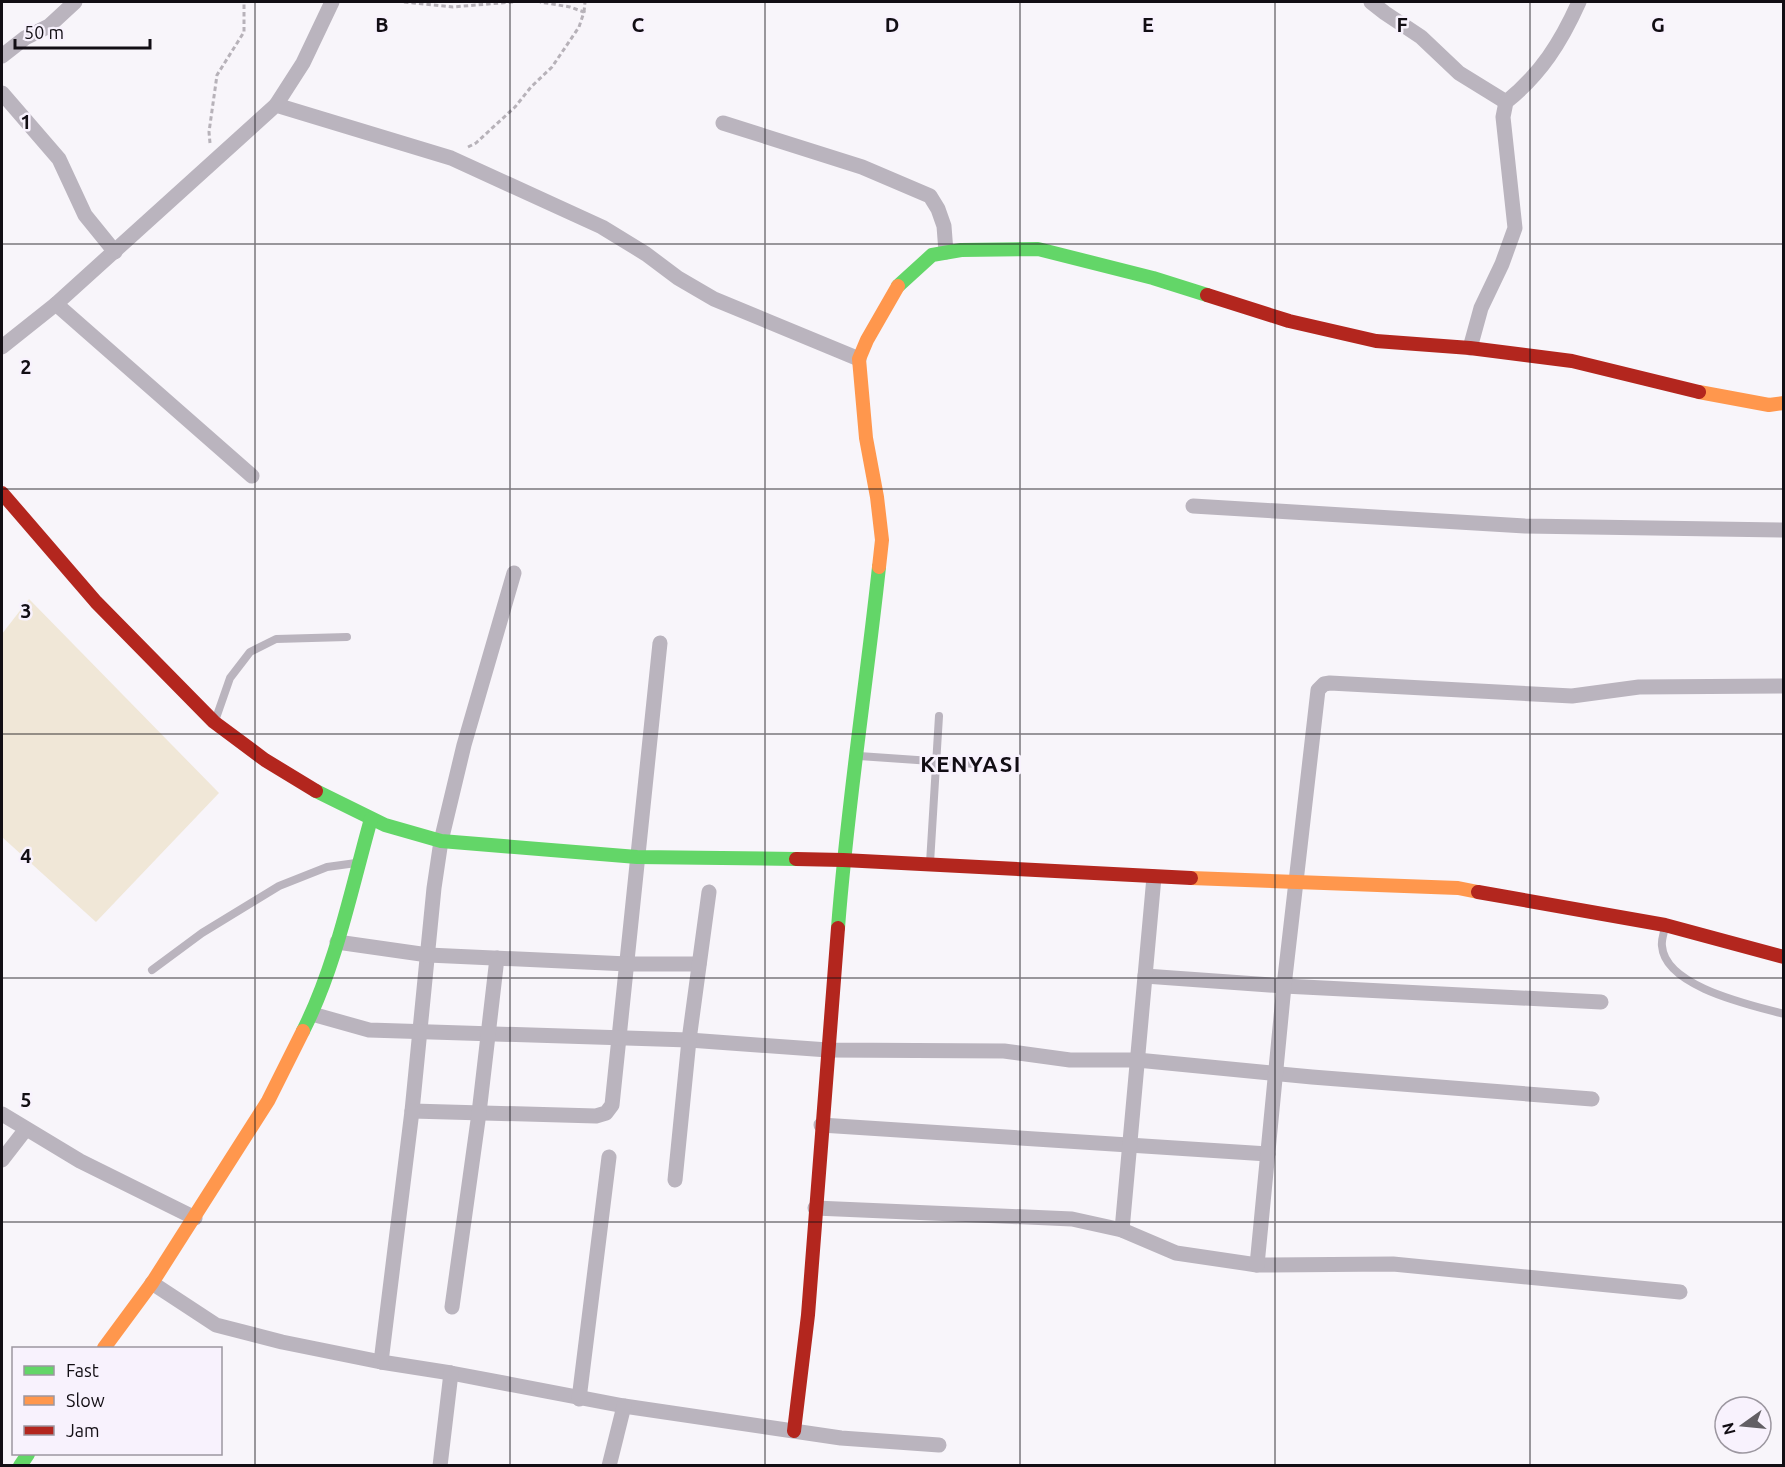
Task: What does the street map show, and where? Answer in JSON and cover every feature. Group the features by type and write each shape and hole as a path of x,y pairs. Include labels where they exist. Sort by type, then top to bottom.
{"street":[{"path":"2,56 25,38 49,26 75,2"},
{"path":"2,347 56,304 115,252 276,105 303,63 332,2"},
{"path":"1371,2 1421,37 1459,73 1506,102"},
{"path":"1470,348 1481,308 1502,264 1515,228 1503,117 1506,102 1527,84 1564,36 1579,2"},
{"path":"2,93 59,159 85,215 115,252"},
{"path":"276,105 451,158 602,227 714,300 859,359"},
{"path":"723,123 862,167 930,196 944,226 946,252"},
{"path":"794,1431 808,1315 843,860 882,540 866,438 859,359 897,287 932,255 961,250 1038,249 1153,278 1289,321 1365,338 1572,361 1672,387 1769,405 1784,403"},
{"path":"56,304 252,476"},
{"path":"2,494 96,602 160,670 214,722 265,760 313,789 371,819 441,841 637,857 843,860 1154,877 1458,888 1605,913 1784,957"},
{"path":"1193,506 1525,526 1784,530"},
{"path":"381,1362 412,1111 418,1033 441,841 464,745 514,573"},
{"path":"412,1111 596,1116 606,1113 612,1105 621,1037 637,857 660,643"},
{"path":"1257,1265 1295,882 1318,690 1324,684 1330,683 1572,696 1639,687 1784,686"},
{"path":"105,1347 152,1283 268,1101 312,1014 337,942 371,819"},
{"path":"1122,1230 1154,877"},
{"path":"675,1180 689,1040 709,891"},
{"path":"337,942 428,955 628,964 699,964"},
{"path":"452,1306 479,1113 497,958"},
{"path":"1144,976 1284,986 1601,1002"},
{"path":"312,1014 369,1030 621,1037 762,1044 828,1050 1004,1052 1070,1060 1137,1060 1312,1077 1592,1099"},
{"path":"2,1114 80,1161 195,1218"},
{"path":"821,1125 1268,1154"},
{"path":"2,1160 26,1129"},
{"path":"579,1399 609,1157"},
{"path":"815,1208 1072,1219 1122,1230 1176,1252 1257,1265 1393,1264 1680,1292"},
{"path":"152,1283 216,1325 282,1342 579,1399 841,1438 939,1445"},
{"path":"440,1466 451,1373"},
{"path":"609,1466 624,1406"}],"lane":[{"path":"214,722 230,678 250,652 276,639 347,637"},
{"path":"930,865 939,716"},
{"path":"857,756 975,764"},
{"path":"152,970 202,933 279,886 327,867 358,863"},
{"path":"1665,926 1662,946 1666,959 1676,973 1725,998 1784,1014"}],"path":[{"path":"213,162 209,132 217,75 244,32 244,2"},
{"path":"404,2 453,7 513,2"},
{"path":"540,2 570,6 584,12"},
{"path":"451,158 476,142 515,107 531,87 552,67 579,27 585,2"}],"shaded area":[{"path":"29,599 219,793 96,922 2,837 2,634"}],"traffic: fast":[{"path":"898,286 932,255 961,250 1038,249 1153,278 1207,295"},
{"path":"838,928 846,838 879,567"},
{"path":"316,791 385,825 441,841 637,857 796,859"},
{"path":"303,1031 334,954 371,819"},
{"path":"20,1466 27,1455"}],"traffic: slow":[{"path":"879,567 882,540 866,438 859,359 867,340 898,286"},
{"path":"1699,392 1769,405 1784,403"},
{"path":"1191,878 1458,888 1478,892"},
{"path":"105,1347 152,1283 268,1101 303,1031"}],"traffic: jam":[{"path":"1207,295 1289,321 1376,341 1470,348 1572,361 1699,392"},
{"path":"2,493 96,602 214,722 265,760 316,791"},
{"path":"796,859 1191,878"},
{"path":"1478,892 1665,925 1784,957"},
{"path":"794,1431 808,1315 838,928"}],"district":[{"name":"KENYASI","path":"971,763"}]}
